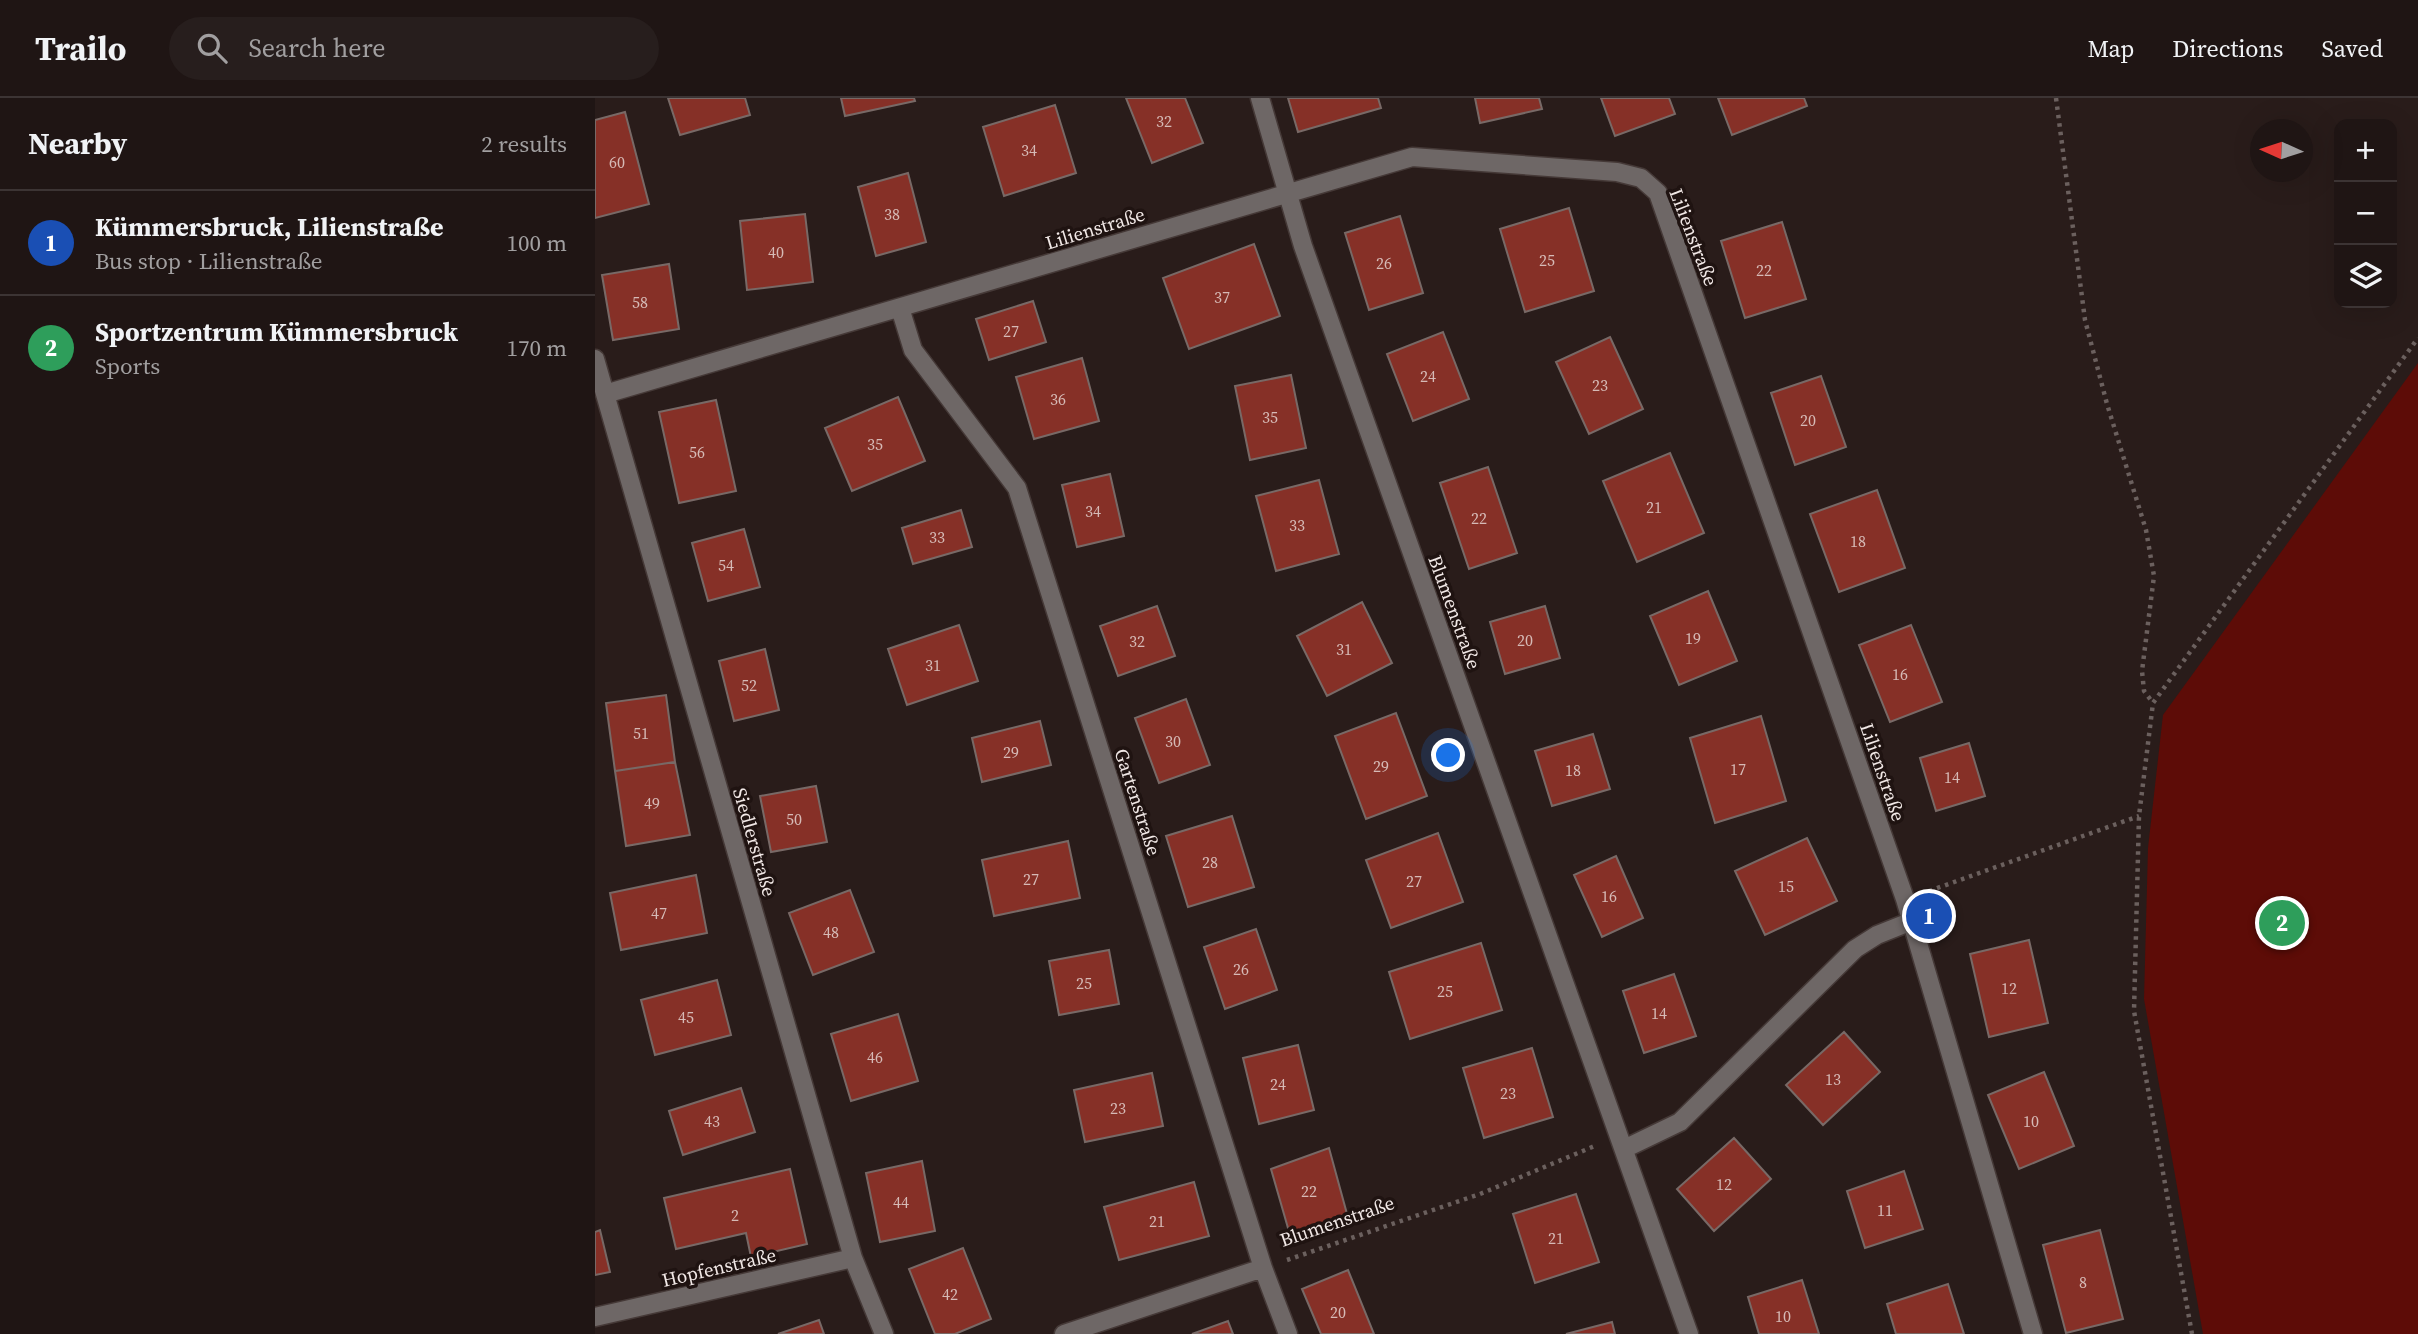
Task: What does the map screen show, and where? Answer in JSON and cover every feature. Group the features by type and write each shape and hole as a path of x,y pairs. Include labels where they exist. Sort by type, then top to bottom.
{"street":[{"name":"Blumenstraße","path":"1260,98 1307,259 1689,1334"},
{"name":"Lilienstraße","path":"605,394 1412,157 1617,172 1641,178 1658,193 1905,899 2033,1334"},
{"name":"Gartenstraße","path":"900,308 913,350 1017,488 1263,1268 1288,1334"},
{"name":"Siedlerstraße","path":"595,359 853,1258 884,1334"},
{"path":"1622,1143 1680,1122 1855,949 1877,935 1912,921"},
{"name":"Hopfenstraße","path":"595,1317 853,1258"},
{"name":"Blumenstraße","path":"1064,1334 1263,1268"}],"path":[{"path":"2056,98 2085,320 2106,404 2146,530 2154,576 2142,671 2144,691 2153,703"},
{"path":"2192,1334 2134,1011 2139,816 2153,703 2418,338"},
{"path":"1905,899 2139,816"},
{"name":"Blumenstraße","path":"1263,1268 1480,1194 1561,1158 1622,1143"}],"shaded area":[{"path":"2418,363 2418,1334 2203,1334 2144,999 2148,848 2163,715"}],"building":[{"path":"668,98 745,98 750,115 680,135"},
{"path":"841,98 914,98 915,101 845,116"},
{"path":"1126,98 1185,98 1203,143 1152,163"},
{"path":"1288,98 1378,98 1381,108 1298,132"},
{"path":"1475,98 1539,98 1542,109 1480,123"},
{"path":"1601,98 1669,98 1675,114 1615,136"},
{"path":"1718,98 1804,98 1807,106 1732,135"},
{"path":"1055,105 1076,173 1004,196 983,127"},
{"path":"625,112 649,204 595,218 595,120"},
{"path":"908,173 926,242 876,256 858,187"},
{"path":"1569,208 1594,291 1525,312 1500,229"},
{"path":"805,214 813,282 747,290 740,221"},
{"path":"1400,216 1423,293 1369,310 1345,233"},
{"path":"1782,222 1806,299 1745,318 1721,241"},
{"path":"1254,244 1280,316 1189,349 1163,278"},
{"path":"669,264 679,329 613,340 602,275"},
{"path":"1033,301 1046,342 989,360 976,319"},
{"path":"1443,332 1469,399 1413,421 1387,354"},
{"path":"1610,337 1643,409 1589,434 1556,362"},
{"path":"1082,358 1099,421 1034,439 1016,377"},
{"path":"1291,375 1306,448 1250,460 1235,386"},
{"path":"1821,376 1846,447 1795,465 1771,393"},
{"path":"898,397 925,461 852,491 825,428"},
{"path":"716,400 736,491 679,503 659,412"},
{"path":"1670,453 1704,533 1637,562 1603,481"},
{"path":"1488,467 1517,553 1469,569 1440,483"},
{"path":"1110,474 1124,536 1077,547 1062,485"},
{"path":"1319,480 1339,554 1276,571 1256,496"},
{"path":"1877,490 1905,568 1839,592 1810,514"},
{"path":"961,510 972,547 913,564 902,528"},
{"path":"744,529 760,587 708,601 692,543"},
{"path":"1708,591 1737,661 1679,685 1650,616"},
{"path":"1362,602 1392,663 1327,696 1297,636"},
{"path":"1157,606 1175,656 1118,676 1100,626"},
{"path":"1545,606 1560,658 1505,674 1490,622"},
{"path":"959,625 978,681 907,705 888,649"},
{"path":"1911,625 1942,702 1890,722 1859,645"},
{"path":"765,649 779,710 734,721 719,661"},
{"path":"666,695 675,762 615,771 606,703"},
{"path":"1186,699 1210,765 1159,783 1135,718"},
{"path":"1396,713 1427,796 1366,819 1335,736"},
{"path":"1761,716 1786,801 1715,823 1690,738"},
{"path":"1040,721 1051,765 982,782 972,738"},
{"path":"1593,734 1610,789 1552,806 1535,751"},
{"path":"1969,743 1985,796 1936,811 1920,758"},
{"path":"675,762 690,835 626,846 615,771"},
{"path":"816,786 827,842 771,852 760,796"},
{"path":"1232,816 1254,887 1188,907 1166,836"},
{"path":"1438,833 1463,902 1391,928 1366,860"},
{"path":"1807,838 1837,901 1765,935 1735,871"},
{"path":"1068,841 1080,898 994,916 982,860"},
{"path":"1616,856 1643,918 1602,937 1574,875"},
{"path":"696,875 707,933 621,950 610,893"},
{"path":"850,890 874,952 813,975 789,913"},
{"path":"1256,929 1277,990 1225,1009 1204,947"},
{"path":"2029,940 2048,1023 1989,1037 1970,954"},
{"path":"1481,943 1502,1010 1410,1039 1389,972"},
{"path":"1109,950 1119,1004 1059,1015 1049,961"},
{"path":"1674,974 1696,1036 1644,1053 1623,991"},
{"path":"717,980 731,1035 655,1055 641,1000"},
{"path":"898,1014 918,1081 851,1101 831,1034"},
{"path":"1844,1032 1880,1072 1823,1125 1786,1085"},
{"path":"1298,1045 1314,1110 1259,1124 1243,1058"},
{"path":"1532,1048 1553,1117 1484,1138 1463,1068"},
{"path":"2044,1072 2074,1146 2019,1169 1988,1095"},
{"path":"1152,1073 1163,1126 1085,1142 1074,1090"},
{"path":"741,1088 755,1132 683,1155 669,1111"},
{"path":"1734,1138 1771,1179 1714,1231 1677,1189"},
{"path":"1329,1148 1347,1214 1290,1235 1271,1169"},
{"path":"922,1161 935,1231 880,1242 866,1173"},
{"path":"790,1169 807,1244 751,1257 746,1233 676,1249 664,1198"},
{"path":"1904,1171 1923,1229 1865,1248 1847,1191"},
{"path":"1194,1182 1209,1236 1119,1260 1104,1207"},
{"path":"1576,1194 1599,1262 1535,1283 1513,1214"},
{"path":"600,1230 610,1272 595,1275 595,1232"},
{"path":"2100,1230 2123,1319 2066,1333 2043,1245"},
{"path":"963,1248 991,1319 955,1334 935,1334 909,1269"},
{"path":"1348,1270 1374,1334 1321,1334 1302,1289"},
{"path":"1802,1280 1819,1334 1759,1334 1748,1297"},
{"path":"1948,1284 1964,1334 1896,1334 1887,1304"},
{"path":"819,1320 824,1334 778,1334"},
{"path":"1228,1321 1233,1334 1192,1334"},
{"path":"1612,1322 1615,1334 1566,1334"}],"place":[{"name":"Kümmersbruck, Lilienstraße","path":"1929,916"},
{"name":"Sportzentrum Kümmersbruck","path":"2282,923"}]}
